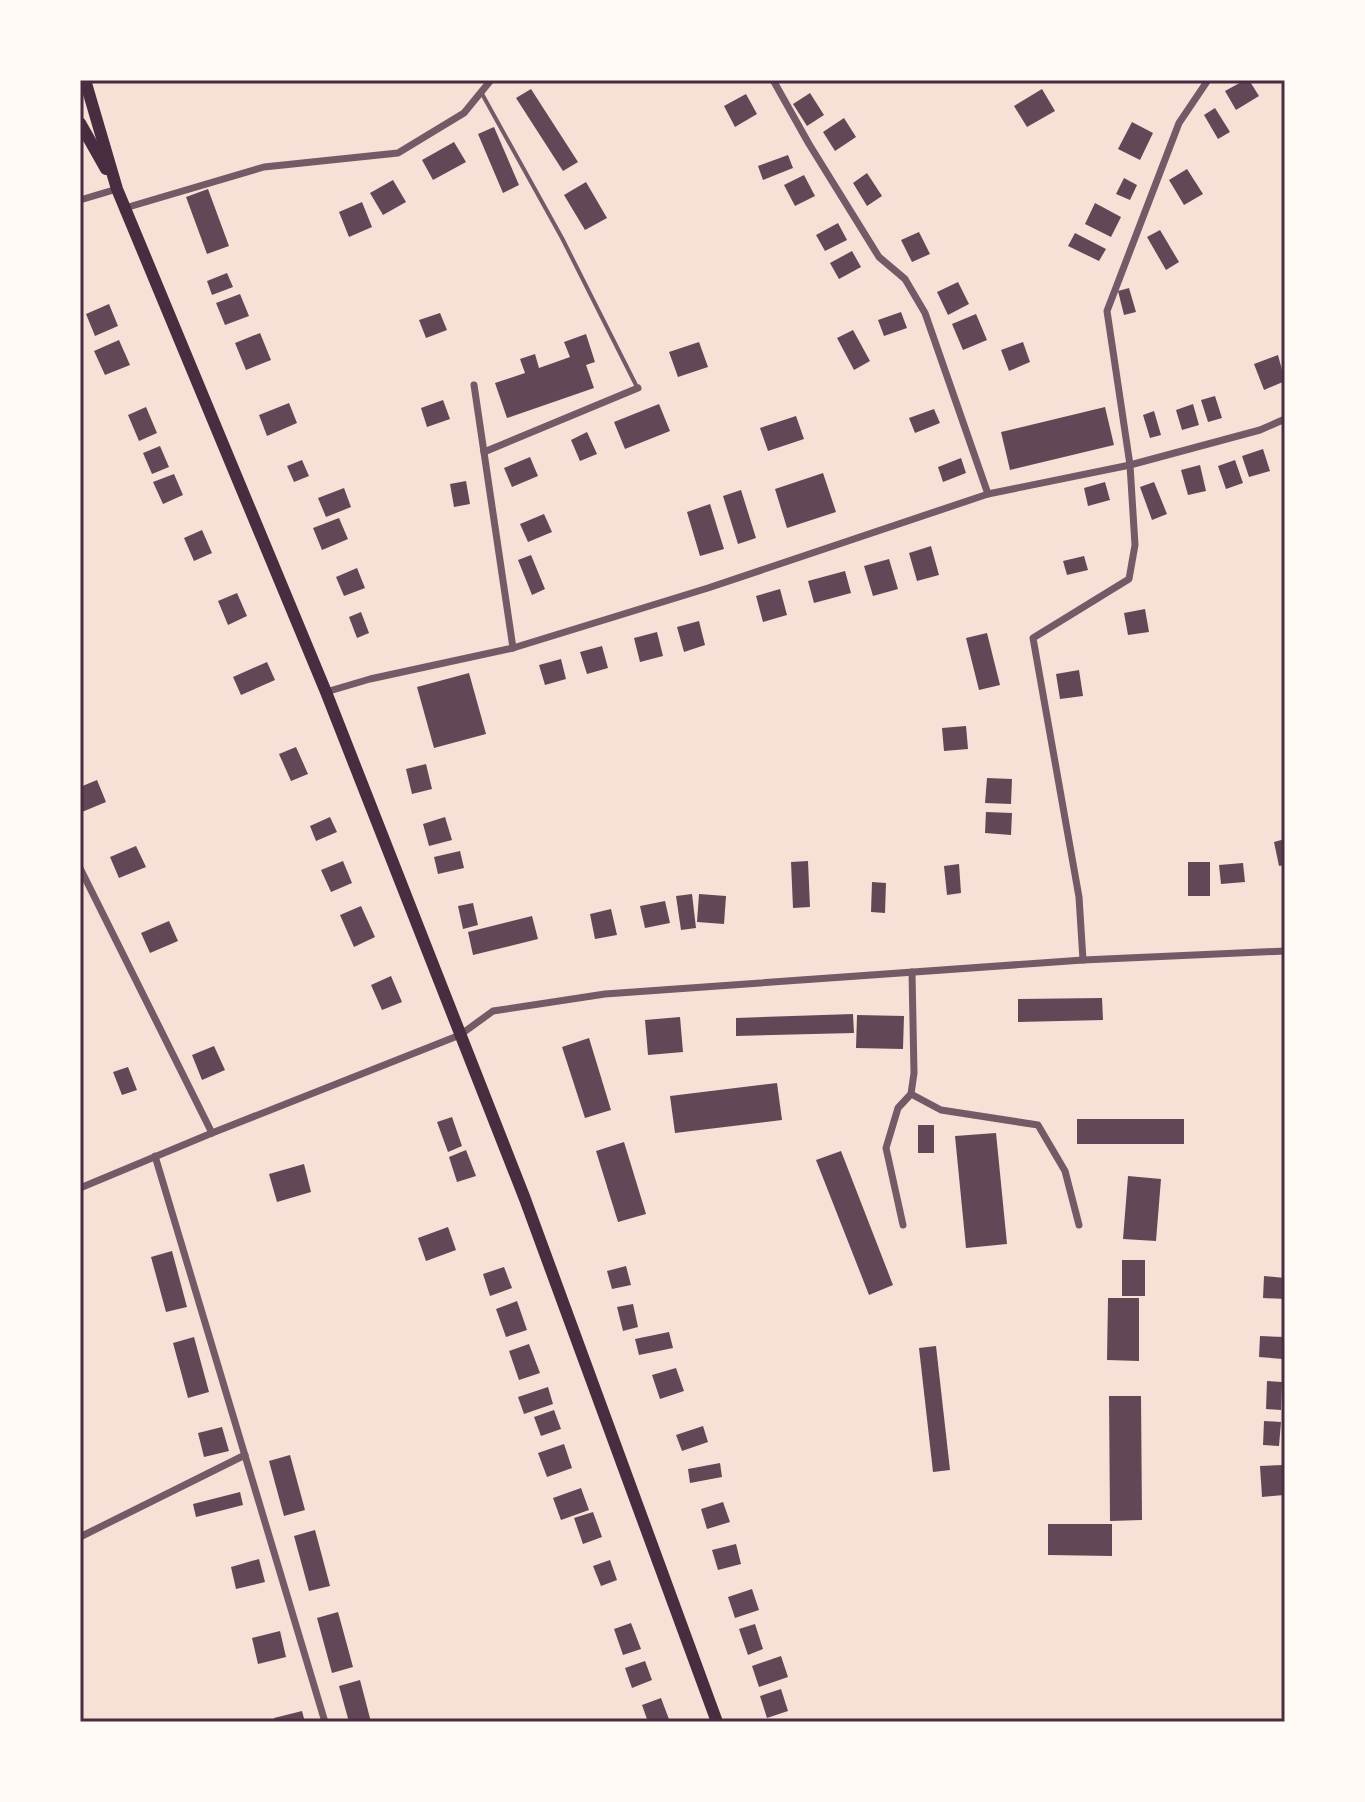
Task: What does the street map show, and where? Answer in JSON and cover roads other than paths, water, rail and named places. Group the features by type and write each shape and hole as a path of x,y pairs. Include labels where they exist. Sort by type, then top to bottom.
{"highway":[{"path":"86,84 117,189 326,692 531,1214 717,1722"},
{"path":"80,123 117,189"}],"street":[{"path":"125,208 264,167 398,153 464,113 491,80"},
{"path":"773,80 879,257 905,279 925,313 988,494"},
{"path":"1083,960 1079,897 1033,638 1129,579 1135,545 1130,465 1107,311 1179,123 1208,80"},
{"path":"80,200 117,189"},
{"path":"474,385 513,648"},
{"path":"484,452 638,388"},
{"path":"326,692 370,679 513,648 708,588 988,494 1130,465 1260,430 1285,419"},
{"path":"80,868 212,1133"},
{"path":"80,1188 460,1035 493,1011 605,994 1083,960 1285,951"},
{"path":"903,1225 886,1148 898,1108 911,1094 914,1073 912,972"},
{"path":"911,1094 941,1110 1038,1125 1065,1171 1079,1225"},
{"path":"155,1156 325,1722"},
{"path":"80,1537 245,1455"}],"lane":[{"path":"481,92 562,238 638,388"}]}
